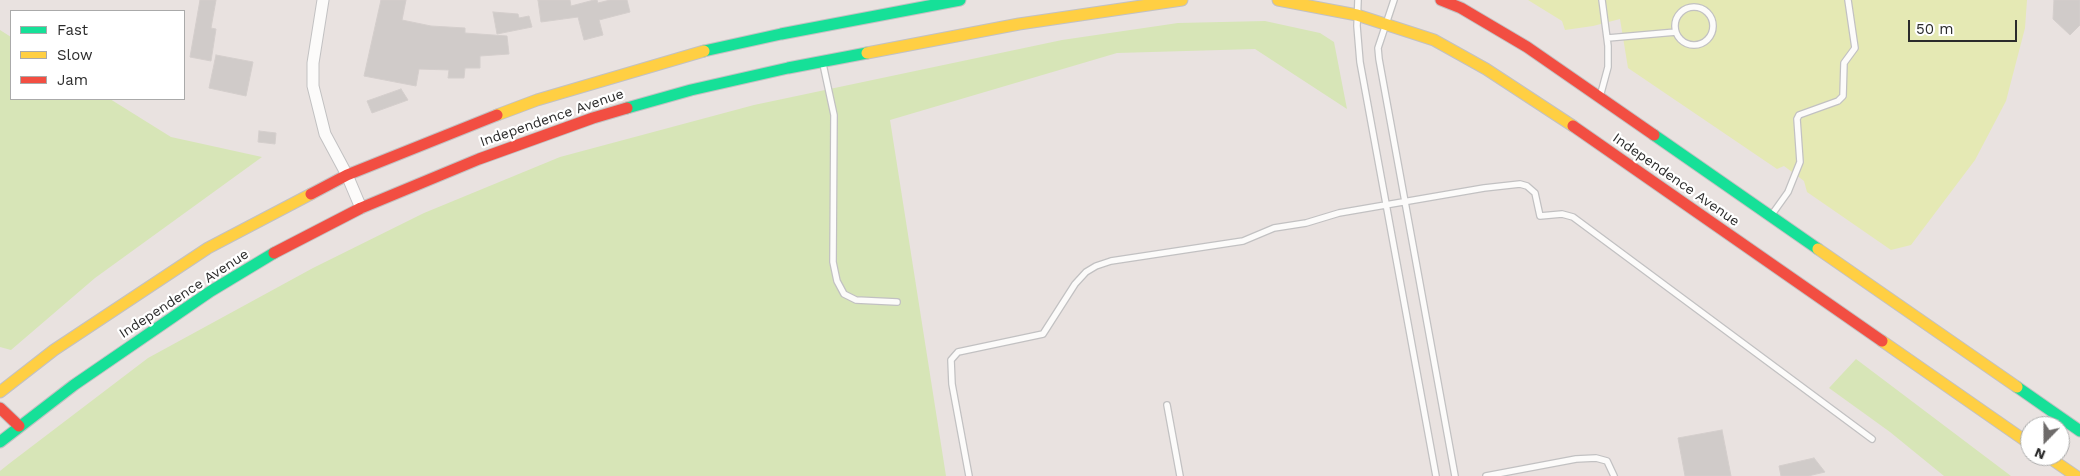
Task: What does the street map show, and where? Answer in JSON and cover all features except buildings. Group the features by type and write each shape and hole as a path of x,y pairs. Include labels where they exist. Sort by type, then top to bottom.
{"main road":[{"name":"Independence Avenue","path":"0,392 54,350 208,248 347,174 391,158 471,124 537,100 687,55 781,34 960,0"},
{"name":"Independence Avenue","path":"0,442 74,385 282,248 361,208 478,159 593,118 691,90 822,61 1019,24 1182,0"},
{"name":"Independence Avenue","path":"1278,0 1356,15 1434,40 1486,69 1544,106 2020,437"},
{"name":"Independence Avenue","path":"1441,0 1461,8 1527,47 2080,431"},
{"path":"0,408 19,426"},
{"path":"2062,466 2076,476"}],"street":[{"path":"323,0 313,64 313,86 325,134 347,174 361,208"}],"lane":[{"path":"1358,0 1356,15 1360,62 1436,476"},
{"path":"1394,0 1378,48 1379,59 1454,476"},
{"path":"1599,98 1608,67 1608,38 1602,0"},
{"path":"1770,216 1788,192 1800,162 1797,119 1799,115 1838,101 1843,96 1844,63 1855,48 1848,0"},
{"path":"1688,3 1709,12 1713,18 1713,32 1705,42 1692,45 1680,39 1676,32 1674,26 1678,15 1688,3"},
{"path":"1608,38 1676,32"},
{"path":"822,61 834,115 833,262 837,281 844,294 856,300 897,302"},
{"path":"969,476 950,365 951,360 958,352 1043,334 1075,284 1086,272 1096,266 1111,261 1243,240 1274,228 1306,223 1339,213 1484,188 1520,184 1527,186 1535,193 1540,216 1562,214 1572,217 1872,439"},
{"path":"1167,405 1180,476"},
{"path":"1486,476 1576,459 1596,458 1607,461 1614,476"}],"green space":[{"path":"1528,0 2027,0 2025,28 2006,101 1975,160 1911,245 1891,250 1807,192 1804,181 1784,166 1777,169 1628,68 1620,19 1593,26 1565,30 1562,21"},
{"path":"1265,21 1320,33 1334,42 1347,109 1255,49 1117,53 890,120 946,476 0,476 0,471 10,463 148,358 313,268 424,213 560,157 754,105 1062,40 1178,23"},
{"path":"0,30 10,36 10,100 112,100 171,137 262,157 95,278 11,350 0,347"},
{"path":"1856,359 2011,476 1944,476 1890,432 1829,388"}],"traffic: fast":[{"path":"704,51 781,34 960,0"},
{"path":"627,108 691,90 788,68 867,53"},
{"path":"1654,135 1818,249"},
{"path":"0,442 74,385 211,291 274,253"},
{"path":"2017,387 2080,431"}],"traffic: slow":[{"path":"867,53 1019,24 1182,0"},
{"path":"1278,0 1357,15 1434,40 1486,69 1573,126"},
{"path":"497,115 537,100 704,51"},
{"path":"0,392 54,350 208,248 311,194"},
{"path":"1818,249 2017,387"},
{"path":"1882,341 2020,437"},
{"path":"2062,466 2076,476"}],"traffic: jam":[{"path":"1441,0 1461,8 1527,47 1654,135"},
{"path":"274,253 361,208 479,159 593,118 627,108"},
{"path":"311,194 347,175 497,115"},
{"path":"1573,126 1882,341"},
{"path":"0,408 19,426"}]}
